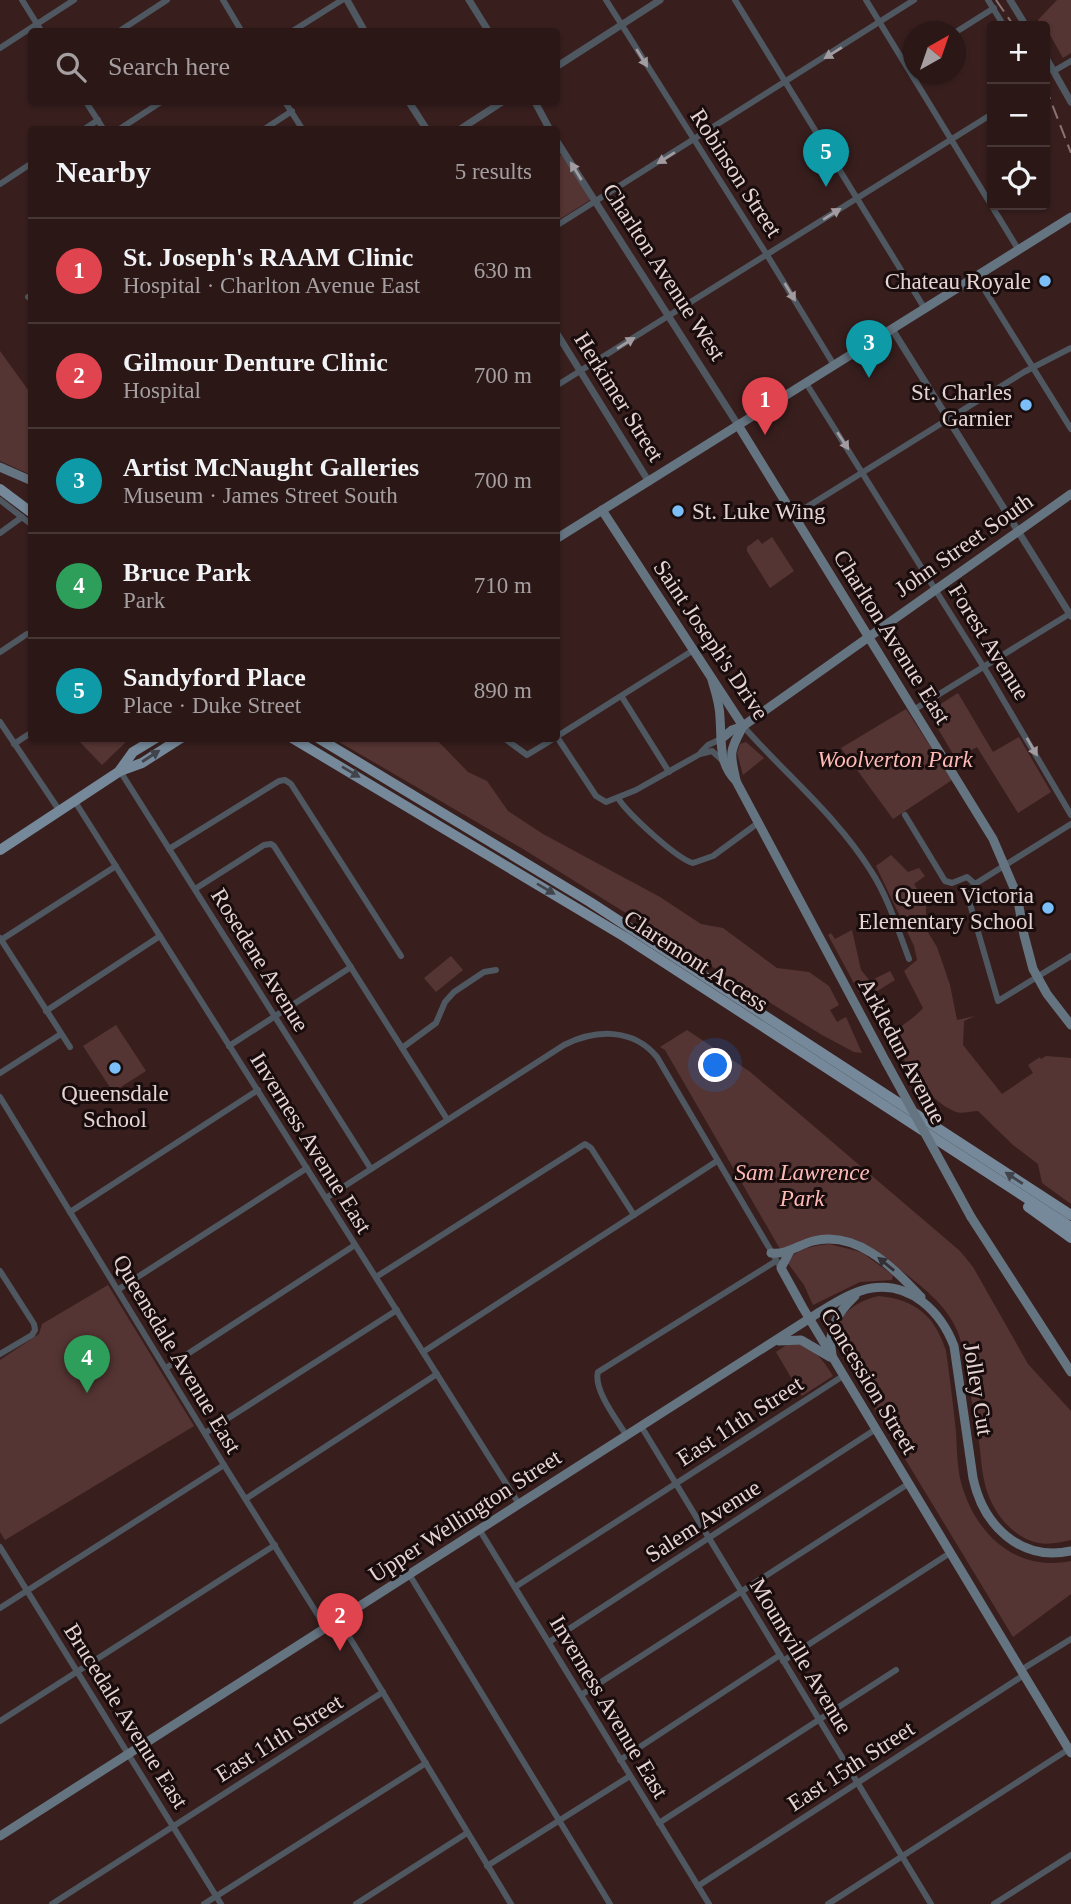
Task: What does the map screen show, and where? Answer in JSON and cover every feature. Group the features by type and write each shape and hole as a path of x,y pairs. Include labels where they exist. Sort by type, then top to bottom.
{"main road":[{"path":"560,535 1071,217"},
{"name":"Charlton Avenue East","path":"738,425 993,839 1006,864 1017,895 1024,936 1037,978 1071,1025"},
{"path":"0,467 28,479"},
{"path":"0,489 27,515"},
{"name":"John Street South","path":"720,739 743,726 1071,494"},
{"name":"Saint Joseph's Drive","path":"602,510 743,726"},
{"name":"Arkledun Avenue","path":"712,680 720,710 722,760 727,772 736,781 971,1217 1071,1372"},
{"path":"736,781 731,751 743,726"},
{"path":"120,771 133,752 149,742"},
{"path":"0,849 120,771 142,762 174,742"},
{"name":"Claremont Access","path":"299,742 625,937 1071,1227"},
{"name":"Claremont Access","path":"325,742 590,902 1071,1215"},
{"path":"970,1161 1011,1195 1071,1238"},
{"path":"776,1261 810,1242 823,1240 853,1243 889,1267 927,1304"},
{"path":"776,1261 790,1251"},
{"name":"Concession Street","path":"776,1261 1070,1751"},
{"name":"Jolley Cut","path":"809,1318 860,1291 873,1288 895,1289 927,1304 948,1329 954,1346 973,1478 987,1515 1009,1540 1029,1550 1052,1553 1071,1551"},
{"path":"834,1360 831,1346 832,1328 837,1317 860,1291"},
{"name":"Upper Wellington Street","path":"0,1836 809,1318"},
{"path":"768,1345 782,1339 796,1339 811,1344 834,1360"}],"street":[{"path":"22,0 40,28"},
{"path":"31,28 74,0"},
{"path":"124,28 167,0"},
{"path":"223,0 240,28"},
{"path":"296,28 342,0"},
{"path":"347,0 363,28"},
{"path":"469,0 486,28"},
{"name":"Robinson Street","path":"606,0 834,365"},
{"path":"560,64 660,0"},
{"path":"735,0 925,309"},
{"path":"866,0 903,60"},
{"path":"560,224 914,0"},
{"path":"989,0 1001,21"},
{"path":"1010,0 1023,21"},
{"path":"966,26 993,8"},
{"path":"0,48 28,30"},
{"path":"1054,71 1071,61"},
{"path":"1050,64 1071,102"},
{"path":"918,84 1018,249"},
{"path":"88,105 102,126"},
{"path":"124,126 156,105"},
{"path":"287,105 301,126"},
{"path":"411,105 424,126"},
{"path":"465,126 497,105"},
{"path":"536,105 548,126"},
{"path":"269,126 292,111"},
{"path":"560,384 987,117"},
{"path":"89,126 98,120"},
{"name":"Charlton Avenue West","path":"560,146 738,425"},
{"path":"0,184 28,166"},
{"path":"976,276 1071,429"},
{"path":"892,329 1070,614 915,709"},
{"name":"Herkimer Street","path":"560,338 649,482"},
{"path":"793,515 1024,372 1071,348"},
{"name":"Forest Avenue","path":"806,383 936,589 1071,815"},
{"path":"0,500 27,515 0,533"},
{"path":"0,652 27,634"},
{"path":"560,736 692,651"},
{"path":"622,697 669,772"},
{"path":"0,722 59,810"},
{"name":"Saint Joseph's Drive","path":"743,726 835,824 864,859 883,895 909,959"},
{"path":"14,744 28,735"},
{"name":"John Street South","path":"618,798 669,772 720,739"},
{"path":"509,742 527,755 549,742"},
{"path":"559,742 597,797 608,802 618,798 627,810 679,857 694,863 713,856 758,824"},
{"path":"700,754 712,751 722,760"},
{"name":"Rosedene Avenue","path":"120,771 371,1169"},
{"path":"169,849 279,781 285,780 291,784 401,956"},
{"name":"Inverness Avenue East","path":"74,800 519,1504"},
{"path":"905,815 945,881 952,883 967,877 975,884"},
{"path":"1071,824 975,884 968,897 998,1001 1071,956"},
{"path":"195,889 264,845 271,844 447,1119 326,1198"},
{"path":"70,1048 1,939 116,866"},
{"path":"46,1011 160,936"},
{"path":"229,1046 351,967"},
{"path":"402,1048 436,1023 445,1002 454,992 479,975 496,970"},
{"name":"Concession Street","path":"447,1119 572,1041 617,1033 629,1036 642,1042 657,1057 776,1261"},
{"path":"0,1073 61,1034"},
{"path":"70,1212 258,1090"},
{"name":"Queensdale Avenue East","path":"0,1097 326,1628"},
{"path":"376,1277 585,1144 591,1148 634,1215"},
{"path":"423,1352 717,1161"},
{"path":"119,1289 307,1168"},
{"path":"166,1368 355,1245"},
{"path":"626,1435 598,1387 598,1372 776,1261"},
{"path":"0,1271 34,1324 35,1330 32,1335 0,1354"},
{"path":"205,1433 397,1310"},
{"path":"247,1498 437,1374"},
{"name":"East 11th Street","path":"515,1587 843,1376"},
{"name":"Mountville Avenue","path":"641,1426 931,1904"},
{"name":"Salem Avenue","path":"549,1642 876,1430"},
{"path":"0,1608 224,1465"},
{"path":"581,1695 908,1484"},
{"name":"Inverness Avenue East","path":"479,1530 709,1904"},
{"path":"0,1721 275,1545"},
{"name":"Brucedale Avenue East","path":"0,1547 221,1904"},
{"path":"620,1760 950,1553"},
{"path":"410,1574 610,1904"},
{"path":"338,1620 510,1904"},
{"name":"East 15th Street","path":"698,1886 858,1783 1071,1639"},
{"path":"659,1823 896,1670"},
{"name":"East 11th Street","path":"52,1904 383,1692"},
{"path":"828,1904 1070,1751"},
{"path":"204,1904 426,1763"},
{"path":"487,1866 630,1776"},
{"path":"356,1904 467,1833"},
{"path":"994,1904 1071,1855"}],"green space":[{"path":"1057,0 1071,0 1071,53 1063,58 1050,35 1050,21 1038,20"},
{"path":"560,156 590,200 560,219"},
{"path":"0,351 28,390 28,474 0,461"},
{"path":"772,537 794,571 770,588 747,547 758,539 762,544"},
{"path":"958,693 993,752 1019,737 1051,792 1018,813 977,747 956,759 928,712"},
{"name":"Woolverton Park","path":"906,709 952,780 893,819 841,748"},
{"path":"80,742 126,742 102,765"},
{"path":"339,742 439,742 468,772 487,781 508,811 543,834 660,897 701,924 723,928 777,968 809,972 829,986 839,1005 830,1010 837,1022 846,1017 862,1053 854,1052 822,1035 523,849"},
{"path":"746,742 764,758 743,775 737,753 740,744"},
{"path":"891,855 908,872 919,868 925,876 914,884 926,905 926,929 937,947 950,985 957,1020 975,1016 964,1021 963,1045 1002,1094 1033,1073 1028,1065 1040,1057 1071,1058 1071,1204 1042,1183 1038,1164 1013,1145 978,1111 956,1112 935,1099 910,1069 891,1036 923,1008 904,971 917,960 914,946 876,866"},
{"path":"852,930 861,970 870,981 890,971 895,980 863,1000 828,935 831,933 835,939"},
{"path":"451,956 463,970 436,992 424,978"},
{"path":"116,1025 146,1071 113,1092 83,1046"},
{"name":"Sam Lawrence Park","path":"687,1030 749,1071 960,1251 973,1267 1028,1364 1071,1411 1071,1540 1047,1544 1030,1540 1013,1530 999,1515 984,1482 960,1340 949,1315 932,1296 871,1247 859,1241 834,1235 822,1236 810,1238 785,1250 780,1249 665,1050 660,1047"},
{"path":"829,1244 861,1252 893,1275 892,1280 860,1282 813,1305 804,1285 787,1262 800,1251"},
{"path":"108,1285 194,1426 5,1540 0,1532 0,1360 39,1334 42,1324"},
{"path":"879,1296 914,1306 930,1319 941,1339 949,1371 960,1480 978,1520 989,1535 1017,1555 1033,1561 1051,1563 1071,1561 1071,1594 1013,1637 833,1340 838,1323 848,1310 862,1301"},
{"path":"788,1344 809,1349 820,1358 833,1376 802,1396 776,1352"}],"railway":[{"path":"996,0 1011,21"},
{"path":"1050,99 1071,153"}],"place":[{"name":"Sandyford Place","path":"826,187"},
{"name":"Chateau Royale","path":"1045,281"},
{"name":"Artist McNaught Galleries","path":"869,378"},
{"name":"St. Charles Garnier","path":"1026,405"},
{"name":"St. Joseph's RAAM Clinic","path":"765,435"},
{"name":"St. Luke Wing","path":"678,511"},
{"name":"Queen Victoria Elementary School","path":"1048,908"},
{"name":"Queensdale School","path":"115,1068"},
{"name":"Bruce Park","path":"87,1393"},
{"name":"Gilmour Denture Clinic","path":"340,1651"}]}
